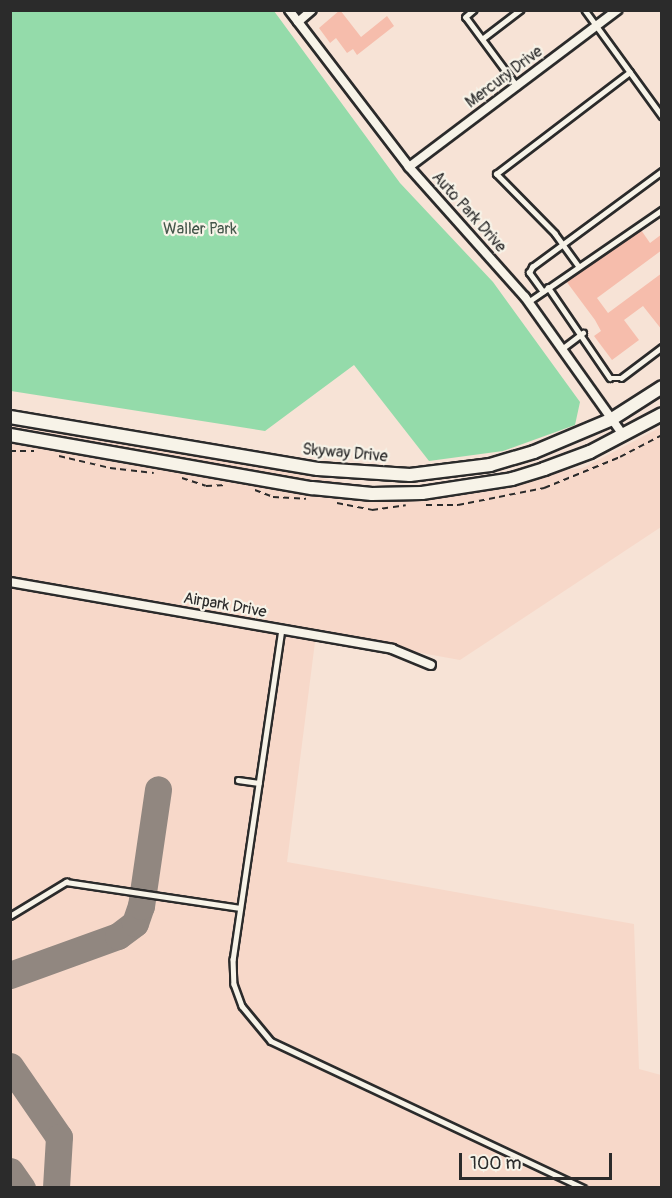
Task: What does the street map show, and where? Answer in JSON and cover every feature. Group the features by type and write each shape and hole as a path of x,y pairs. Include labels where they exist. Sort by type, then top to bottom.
{"main road":[{"name":"Skyway Drive","path":"10,417 318,469 410,475 490,465 534,452 612,419 662,387"},
{"path":"10,435 312,488 372,494 446,491 512,479 590,452 662,414"}],"street":[{"name":"Auto Park Drive","path":"289,10 409,167 528,302 623,435"},
{"path":"298,22 312,10"},
{"name":"Mercury Drive","path":"409,167 617,10"},
{"name":"Airpark Drive","path":"10,582 392,649 431,665"}],"lane":[{"path":"474,10 466,17 517,86"},
{"path":"482,39 520,10"},
{"path":"585,10 662,116"},
{"path":"578,266 563,244 496,174 630,72"},
{"path":"543,292 530,270 662,171"},
{"path":"528,302 578,266 593,260 662,210"},
{"path":"549,287 583,333 593,356 605,374 615,379 662,347"},
{"path":"563,348 583,333"},
{"path":"282,629 233,959 234,984 242,1006 271,1041 583,1188"},
{"path":"238,780 259,783"},
{"path":"10,916 66,882 240,908"}],"shaded area":[{"path":"10,420 379,489 583,468 661,427 661,527 460,660 316,634 287,862 634,924 639,1069 661,1075 661,1187 11,1187"}],"green space":[{"name":"Waller Park","path":"10,11 274,11 400,183 493,282 580,402 575,425 503,451 429,461 354,365 265,431 11,391"}],"building":[{"path":"340,10 361,37 387,16 394,26 357,55 353,49 347,53 336,38 330,43 319,28"},
{"path":"641,230 650,243 662,234 662,250 597,298 608,313 662,273 662,330 643,306 624,320 639,340 612,360 594,336 601,331 595,320 566,281"}],"taxiway":[{"path":"10,975 118,936 135,923 141,906 158,789"},
{"path":"10,1066 59,1137 56,1188"},
{"path":"10,1171 22,1188"}]}
